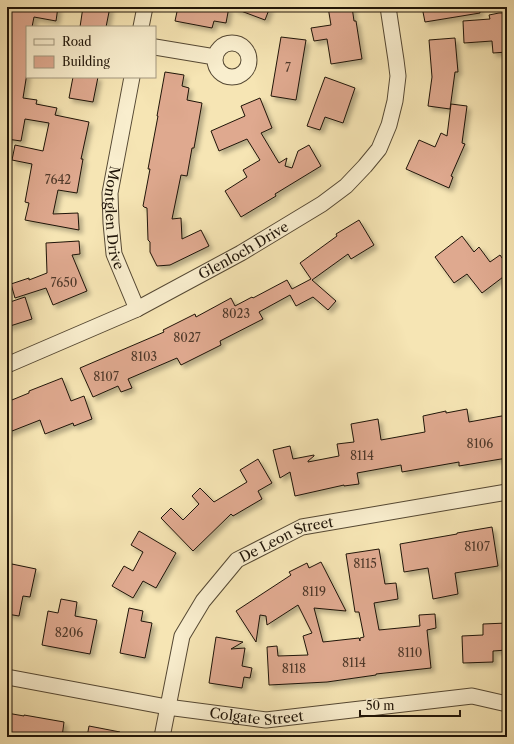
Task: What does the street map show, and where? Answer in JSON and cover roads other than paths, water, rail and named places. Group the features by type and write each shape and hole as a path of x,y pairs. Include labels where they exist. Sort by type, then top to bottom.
{"street":[{"path":"141,26 145,7"},
{"name":"Glenloch Drive","path":"7,365 137,309 241,253 322,204 346,186 365,166 378,149 389,125 395,101 398,76 388,7"},
{"path":"156,47 215,57"},
{"name":"Montglen Drive","path":"132,78 110,193 114,254 137,309"},
{"name":"De Leon Street","path":"162,737 182,636 203,601 237,560 302,527 507,492"},
{"name":"Colgate Street","path":"7,677 167,707 266,720 472,696 507,704"}]}
